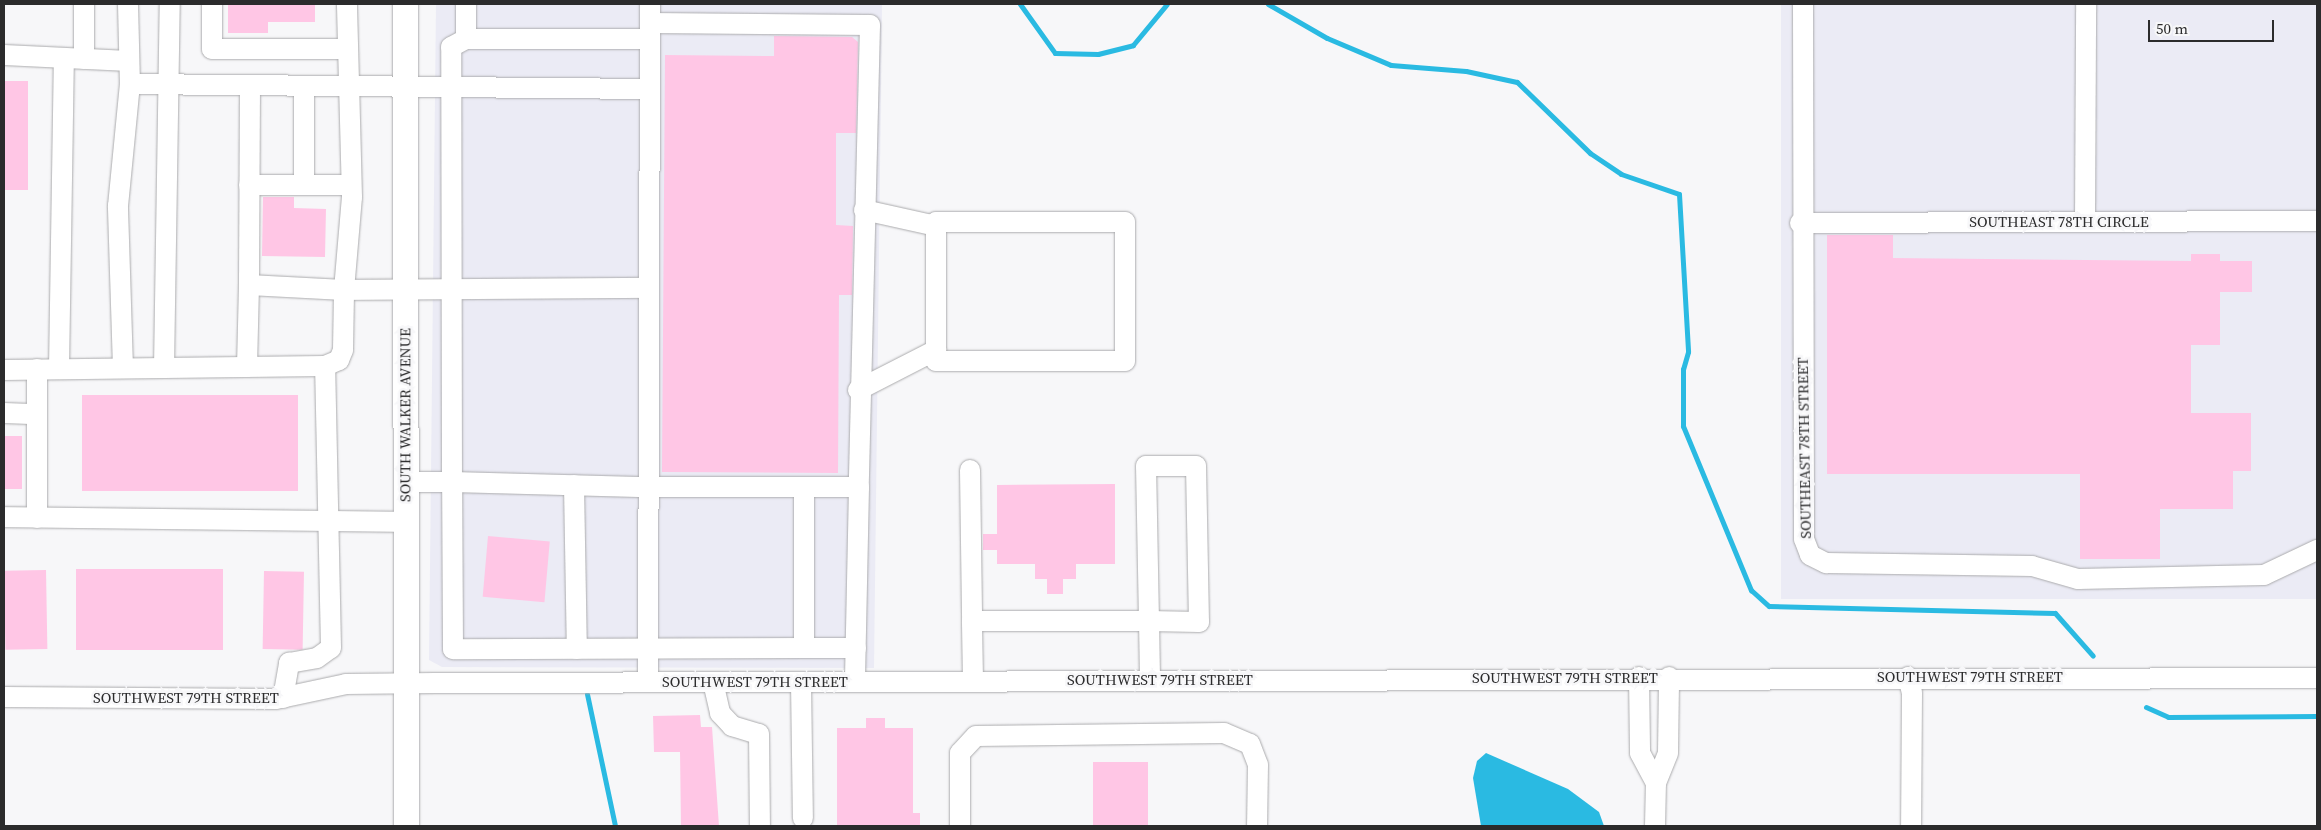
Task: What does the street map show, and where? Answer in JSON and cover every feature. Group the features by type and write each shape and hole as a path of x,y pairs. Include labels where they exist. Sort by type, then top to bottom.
{"main road":[{"name":"SOUTH WALKER AVENUE","path":"405,4 404,482 406,826"}],"street":[{"path":"84,4 84,59"},
{"path":"123,368 118,206 130,84 128,4"},
{"path":"164,368 170,4"},
{"path":"212,4 212,49 348,49"},
{"path":"4,370 325,366 339,360 343,350 344,290 352,197 348,185 348,4"},
{"path":"466,4 466,39"},
{"name":"SOUTHEAST 78TH STREET","path":"1803,4 1800,223 1804,539 1810,555 1826,562 2032,566 2078,579 2264,575 2317,550"},
{"path":"2085,222 2086,4"},
{"path":"648,682 650,22"},
{"path":"855,681 856,648 858,487 858,390 870,25 650,22 466,39 451,47 453,648 648,650 856,648"},
{"path":"4,55 129,61"},
{"path":"59,369 64,58"},
{"path":"130,84 451,90 650,89"},
{"path":"248,367 250,87"},
{"path":"304,88 304,185"},
{"path":"249,185 348,185"},
{"path":"864,210 936,226"},
{"name":"SOUTHEAST 78TH CIRCLE","path":"1800,223 2317,221"},
{"path":"936,222 1125,222 1125,361 936,361 936,350 936,222"},
{"path":"249,286 344,290 649,288"},
{"path":"858,390 936,350"},
{"path":"283,698 289,663 317,658 331,648 325,366"},
{"path":"37,370 37,518"},
{"path":"4,413 37,414"},
{"path":"972,621 1149,621 1199,622 1196,466 1146,466 1149,621 1150,680"},
{"path":"970,470 973,681"},
{"path":"404,482 648,487 858,487"},
{"path":"574,485 577,649"},
{"path":"804,487 804,648"},
{"path":"4,518 405,522"},
{"path":"1639,677 1640,753 1656,783"},
{"name":"SOUTHWEST 79TH STREET","path":"4,697 283,698 346,684 406,683 1639,677 2317,678"},
{"path":"1655,826 1656,783 1668,753 1669,677"},
{"path":"1908,677 1912,693 1911,826"},
{"path":"713,682 720,713 732,726 759,734 760,826"},
{"path":"801,682 803,818"},
{"path":"960,826 960,753 976,736 1224,733 1250,744 1258,765 1257,826"}],"shaded area":[{"path":"436,4 882,4 874,668 442,667 429,660"},
{"path":"1781,4 2317,4 2317,599 1781,599"}],"water":[{"path":"1486,753 1568,789 1599,812 1604,826 1481,826 1473,778 1477,761"}],"building":[{"path":"228,4 315,4 315,22 268,22 268,33 228,33"},
{"path":"774,36 852,37 858,42 856,133 836,133 836,225 853,226 852,295 839,295 838,473 662,472 665,55 774,56"},
{"path":"4,81 28,81 28,190 4,190"},
{"path":"263,197 294,197 294,208 326,209 325,257 262,256"},
{"path":"1827,235 1893,235 1893,258 2191,261 2191,254 2220,254 2220,261 2252,261 2252,292 2220,292 2220,345 2191,345 2191,413 2251,413 2251,471 2233,471 2233,509 2160,509 2160,559 2080,559 2080,474 1827,474"},
{"path":"82,395 298,395 298,491 82,491"},
{"path":"4,436 22,436 22,489 4,489"},
{"path":"1115,484 1115,564 1076,564 1076,579 1063,579 1063,594 1047,594 1047,579 1035,579 1035,564 997,564 997,550 983,550 983,534 997,534 997,485"},
{"path":"488,536 550,541 544,602 483,597"},
{"path":"76,569 223,569 223,650 76,650"},
{"path":"46,570 47,649 5,650 4,571"},
{"path":"264,571 304,572 303,650 263,649"},
{"path":"700,715 701,727 712,727 719,826 681,826 680,752 654,752 653,716"},
{"path":"866,718 885,718 885,728 913,728 913,813 920,813 920,826 837,826 837,728 866,728"},
{"path":"1093,762 1148,762 1148,826 1093,826"}],"waterway":[{"path":"1020,4 1055,53 1098,54 1133,45 1167,4"},
{"path":"1268,4 1327,38 1391,65 1466,71 1517,82 1590,153 1621,174 1679,194 1688,352 1683,369 1683,426 1751,590 1769,606 2055,613 2093,656"},
{"path":"587,694 615,826"},
{"path":"2146,707 2168,717 2317,716"}]}
